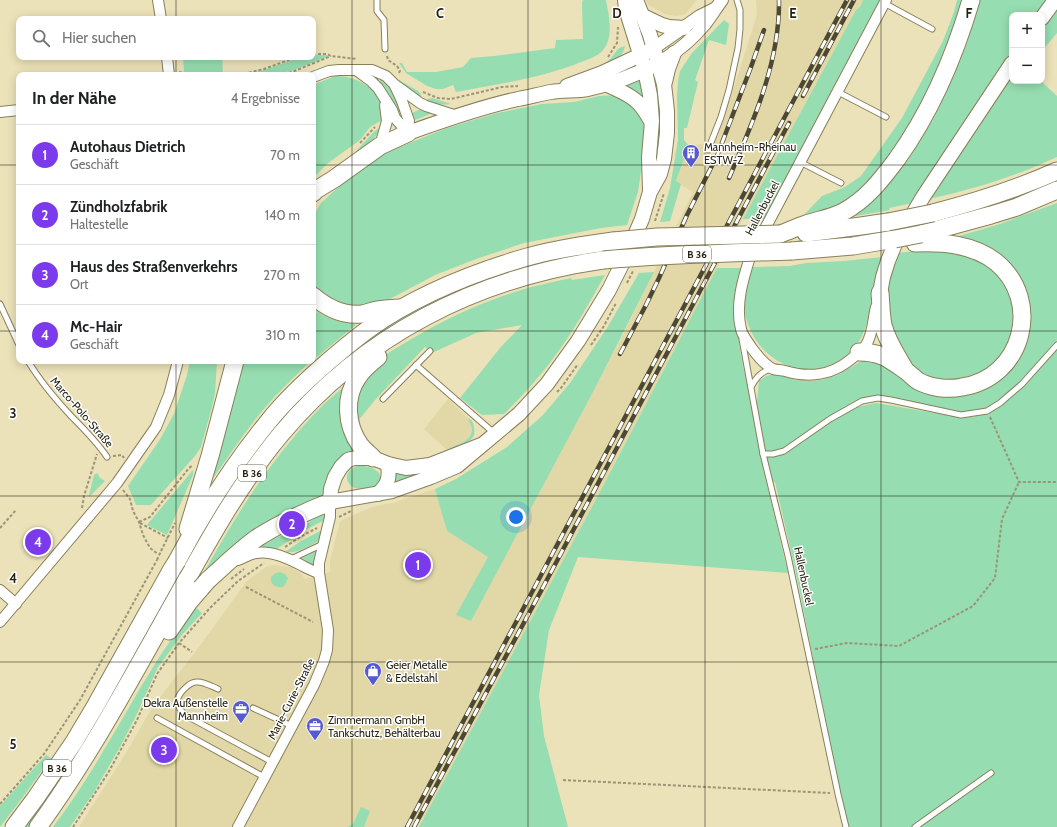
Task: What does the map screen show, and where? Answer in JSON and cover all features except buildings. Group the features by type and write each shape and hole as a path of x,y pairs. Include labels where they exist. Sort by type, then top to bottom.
{"highway":[{"path":"804,229 833,217 853,206 873,188 889,169 920,124 936,96 957,45 971,0"},
{"path":"316,190 380,146 408,133"},
{"path":"804,229 861,226 933,213 987,198 1039,180 1057,171"},
{"path":"316,203 334,178"},
{"path":"918,238 1017,207 1057,190"},
{"name":"B 36","path":"14,827 36,799 74,742 104,692 208,507 247,449 269,421 301,386 325,364 370,328 404,307 486,270 528,257 565,248 613,241 780,234 804,229"},
{"path":"859,352 880,355 890,360 918,380 929,385 952,388 975,384 986,379 1004,366 1013,352 1022,328 1023,316 1021,301 1017,289 1010,278 995,262 976,251 948,243 918,238"},
{"name":"B 36","path":"38,827 71,781 92,747 226,512 255,468 281,434 310,402 352,364 382,343 440,309 468,296 547,270 577,264 640,256 792,251 853,246 918,238"},
{"path":"880,293 883,325 893,350 906,372"},
{"path":"316,299 332,310 352,314 363,314 377,310 404,307"},
{"path":"381,461 360,445 353,432 349,419 348,402 352,388 364,369 413,324"},
{"path":"176,562 210,456 234,364"},
{"path":"140,664 165,637 177,619 240,552 275,527 305,512 340,508"}],"main road":[{"path":"625,0 626,9 645,70 650,95 652,121 649,157 650,192"},
{"path":"340,508 378,494 403,488 457,466 520,414 547,384 578,341 609,290 642,219 650,192 660,174 664,159 667,133 667,111 664,84 654,48 636,0"},
{"path":"1045,14 1055,0"},
{"path":"643,16 662,25 684,28"},
{"path":"408,133 498,104 551,92 602,73 654,48"},
{"path":"664,84 674,53"},
{"path":"551,92 586,89 606,84 645,70 659,63"},
{"path":"880,293 883,277 895,244 923,197 1009,68"},
{"path":"606,84 635,100 644,109 652,121"},
{"path":"340,508 333,482 338,471 351,459 356,458 381,461 406,468 430,465 481,445"},
{"path":"378,494 388,482 390,473 381,461"},
{"path":"338,471 344,487 340,508"}],"street":[{"path":"158,0 161,16"},
{"name":"Hallenbuckel","path":"772,368 756,353 741,330 739,312 742,280 750,257 885,2"},
{"path":"654,48 719,4"},
{"path":"659,63 688,42 706,23 719,4"},
{"path":"167,60 169,72"},
{"path":"356,70 378,88 392,110 395,118 408,133"},
{"path":"316,76 329,71 372,70 396,80 420,103 457,116"},
{"path":"396,80 409,121 408,133"},
{"path":"380,146 387,121 384,99"},
{"path":"0,112 16,110"},
{"path":"772,368 795,374 815,375 836,369 844,364 867,344 880,293"},
{"path":"0,622 117,483 156,427 169,395 177,364"},
{"name":"Marie-Curie-Straße","path":"238,827 314,685 324,661 327,650 328,630 319,573 319,563 323,544 340,508"},
{"path":"215,579 253,554 257,553 275,554 290,559 312,571 319,573"},
{"path":"0,590 16,604"}],"lane":[{"path":"377,0 377,12 384,20 385,49"},
{"path":"708,150 722,117 738,48 740,10 737,0"},
{"path":"885,2 932,29"},
{"path":"838,92 886,117"},
{"path":"800,162 841,183"},
{"path":"0,304 16,339"},
{"name":"Hallenbuckel","path":"741,330 763,454 788,556 846,827"},
{"path":"763,454 773,454 784,451 830,419 862,401 878,398 961,415 987,411 1000,403 1022,384 1057,345"},
{"path":"384,399 430,351"},
{"name":"Marco-Polo-Straße","path":"30,364 63,407 100,446 107,457"},
{"path":"416,365 495,435"},
{"path":"751,387 760,374 772,368"},
{"path":"290,559 323,544"},
{"path":"218,689 203,683 197,682 190,684 178,698 180,711 185,716 272,762"},
{"path":"252,708 292,726"},
{"path":"157,718 264,777"},
{"path":"915,827 991,773"}],"path":[{"path":"606,59 617,43"},
{"path":"385,49 388,60 397,66 400,71 396,80"},
{"path":"292,72 331,56 327,54 316,54"},
{"path":"251,72 288,60"},
{"path":"425,93 438,98 451,99 502,87 523,85"},
{"path":"808,650 847,643 900,646 973,606 995,578 1002,519 1019,482 987,411"},
{"path":"80,527 84,496 100,446"},
{"path":"139,522 150,517 189,468 194,464"},
{"path":"1019,482 1057,482"},
{"path":"117,483 126,492 130,499 133,511 150,548 158,554"},
{"path":"73,827 108,773 137,720 157,674 179,643 238,581 340,508"},
{"path":"0,528 16,510"},
{"path":"0,804 44,754 80,700 168,538 139,522"},
{"path":"215,579 245,568"},
{"path":"246,587 313,622"},
{"path":"201,609 206,613"},
{"path":"179,643 192,652"},
{"path":"563,780 838,794"}],"shaded area":[{"path":"646,0 697,0 685,14 676,16 665,14 648,5"},
{"path":"756,0 863,0 860,7 856,10 743,219 600,492 419,827 364,827 370,811 347,827 79,827 126,753 153,706 199,647 247,581 266,567 273,565 291,567 300,572 305,579 330,572 330,561 340,522 342,520 372,507 396,502 435,489 447,531 488,557 457,615 471,621 632,317 693,192 676,182 689,146 713,142 730,100 757,15"},
{"path":"448,399 468,418 472,430 464,442 447,450 424,429"}],"green space":[{"path":"583,0 606,0 610,26 609,39 603,50 598,54 590,59 566,68 520,80 456,92 453,85 443,89 436,89 427,86 406,73 399,63 402,63 407,72 436,72 463,67 471,58 555,48 556,40 583,39"},
{"path":"863,0 880,0 765,219 743,219 856,10 860,7"},
{"path":"957,0 967,0 961,24 909,133 881,173 837,209 802,217 822,196 845,187 861,176 902,118 943,41"},
{"path":"979,0 1048,0 1040,12 1009,12 1009,57 937,164 913,203 889,208 890,210 856,216 855,214 874,199 909,159 934,118 963,54 978,9"},
{"path":"1057,8 1057,33 1045,47 1045,26"},
{"path":"724,20 729,24 726,45 709,40 695,80 698,82 687,128 684,128 684,140 689,146 676,181 681,184 670,221 660,222 670,188 678,139 677,97 680,71 692,53"},
{"path":"625,46 620,56 605,64 619,48"},
{"path":"316,55 327,55 327,57 291,71 256,72 292,60 316,60"},
{"path":"183,60 222,60 223,72 184,72"},
{"path":"335,76 352,78 363,83 379,98 383,109 384,119 370,127 360,140 328,163 316,175 316,84"},
{"path":"653,76 659,100 660,137 659,149 653,173"},
{"path":"394,77 418,91 421,94 420,98 413,94"},
{"path":"639,78 644,102 618,87"},
{"path":"382,79 391,88 401,112 397,114 386,89 380,81"},
{"path":"1009,80 1009,84 1044,84 1057,96 1057,157 994,182 929,199"},
{"path":"618,95 628,99 642,116 645,131 643,158 638,192 627,225 601,228 524,243 435,275 388,300 367,308 347,311 316,293 316,212 321,203 355,172 390,151 447,128 497,113 542,104 574,102 599,96"},
{"path":"432,98 451,104 444,105 425,101"},
{"path":"421,109 429,112 430,114 415,120 412,113"},
{"path":"382,126 374,138 355,152 374,131"},
{"path":"1057,178 1057,183 1014,200 925,226 928,221"},
{"path":"1057,203 1057,340 1014,389 994,405 970,412 954,412 880,397 870,397 848,405 857,407 876,403 958,417 982,415 999,407 1007,400 1057,349 1057,827 847,827 796,573 775,482 767,484 788,573 578,557 549,630 539,695 544,736 568,827 419,827 600,492 717,268 742,268 735,293 735,315 741,356 751,403 757,401 759,381 766,376 775,374 795,380 822,380 838,375 863,360 872,358 929,392 1014,364 1025,345 1030,326 1029,305 1024,287 959,238 959,236 1000,224"},
{"path":"883,230 880,235 796,243 798,240"},
{"path":"609,248 607,252 467,288 411,316 341,364 186,567 183,564 237,474 292,405 348,354 388,325 442,295 520,266"},
{"path":"917,251 956,252 975,258 992,268 1003,279 1011,293 1015,311 1015,328 1007,347 997,361 985,371 956,380 928,376 917,370 905,359 892,337 886,295 889,278 897,253"},
{"path":"882,257 874,286 866,326 855,347 841,359 825,367 809,369 794,367 779,361 765,351 755,338 747,321 744,308 746,287 751,267 790,266 806,263"},
{"path":"654,272 593,392 471,621 456,615 488,557 447,531 435,489 456,479 507,447 543,415 570,383 607,328 639,273"},
{"path":"605,275 579,320 544,371 504,414 482,415 460,398 500,348 522,325 476,333 434,352 425,347 376,399 357,422 366,441 374,448 383,454 403,461 413,461 431,457 465,441 470,436 472,430 468,418 472,421 474,428 474,435 471,440 448,454 421,463 406,464 392,461 374,453 361,439 353,415 353,403 356,392 366,372 386,355 435,326 491,300 527,288 571,278 572,280"},
{"path":"316,311 328,318 356,325 316,358"},
{"path":"189,364 217,364 215,393 201,447 195,456 151,505 136,505 128,486 159,441 174,414"},
{"path":"243,364 308,364 263,410 213,478 212,477"},
{"path":"344,387 340,411 341,423 346,434 357,446 354,455 327,499 202,576 256,486 305,424 326,402"},
{"path":"359,465 373,469 379,473 381,477 378,486 361,489 350,485 347,479 348,473 351,469"},
{"path":"193,470 193,475 167,535 147,525"},
{"path":"395,472 417,473 416,476 393,484 396,478"},
{"path":"97,473 100,478 105,481 89,497 94,475"},
{"path":"326,508 325,520 305,530 303,526 310,522 309,517"},
{"path":"322,530 319,541 298,551 285,552 301,541"},
{"path":"287,533 292,539 275,550 254,549 277,534 279,537"},
{"path":"317,551 314,563 311,565 300,559"},
{"path":"280,572 285,574 288,578 283,587 278,587 271,582 271,577"},
{"path":"178,573 182,575 105,713 30,827 23,827"},
{"path":"196,608 202,613 182,635 158,667 136,716 94,792 70,827 53,827 87,779 170,641"},
{"path":"46,755 51,758 0,827 0,806"},
{"path":"361,807 370,811 364,827 347,827 353,824"}],"railway":[{"path":"729,178 756,113 770,69 775,46 779,0"},
{"path":"407,827 847,0"},
{"path":"803,96 854,0"},
{"path":"620,354 646,305 687,215 717,156 764,30"},
{"path":"414,827 789,123"}],"place":[{"name":"Mannheim-Rheinau ESTW-Z","path":"691,168"},
{"name":"Zündholzfabrik","path":"292,524"},
{"name":"Mc-Hair","path":"38,542"},
{"name":"Autohaus Dietrich","path":"418,565"},
{"name":"Geier Metalle & Edelstahl","path":"373,686"},
{"name":"Dekra Außenstelle Mannheim","path":"241,724"},
{"name":"Zimmermann GmbH Tankschutz, Behälterbau","path":"315,741"},
{"name":"Haus des Straßenverkehrs","path":"164,750"}]}
